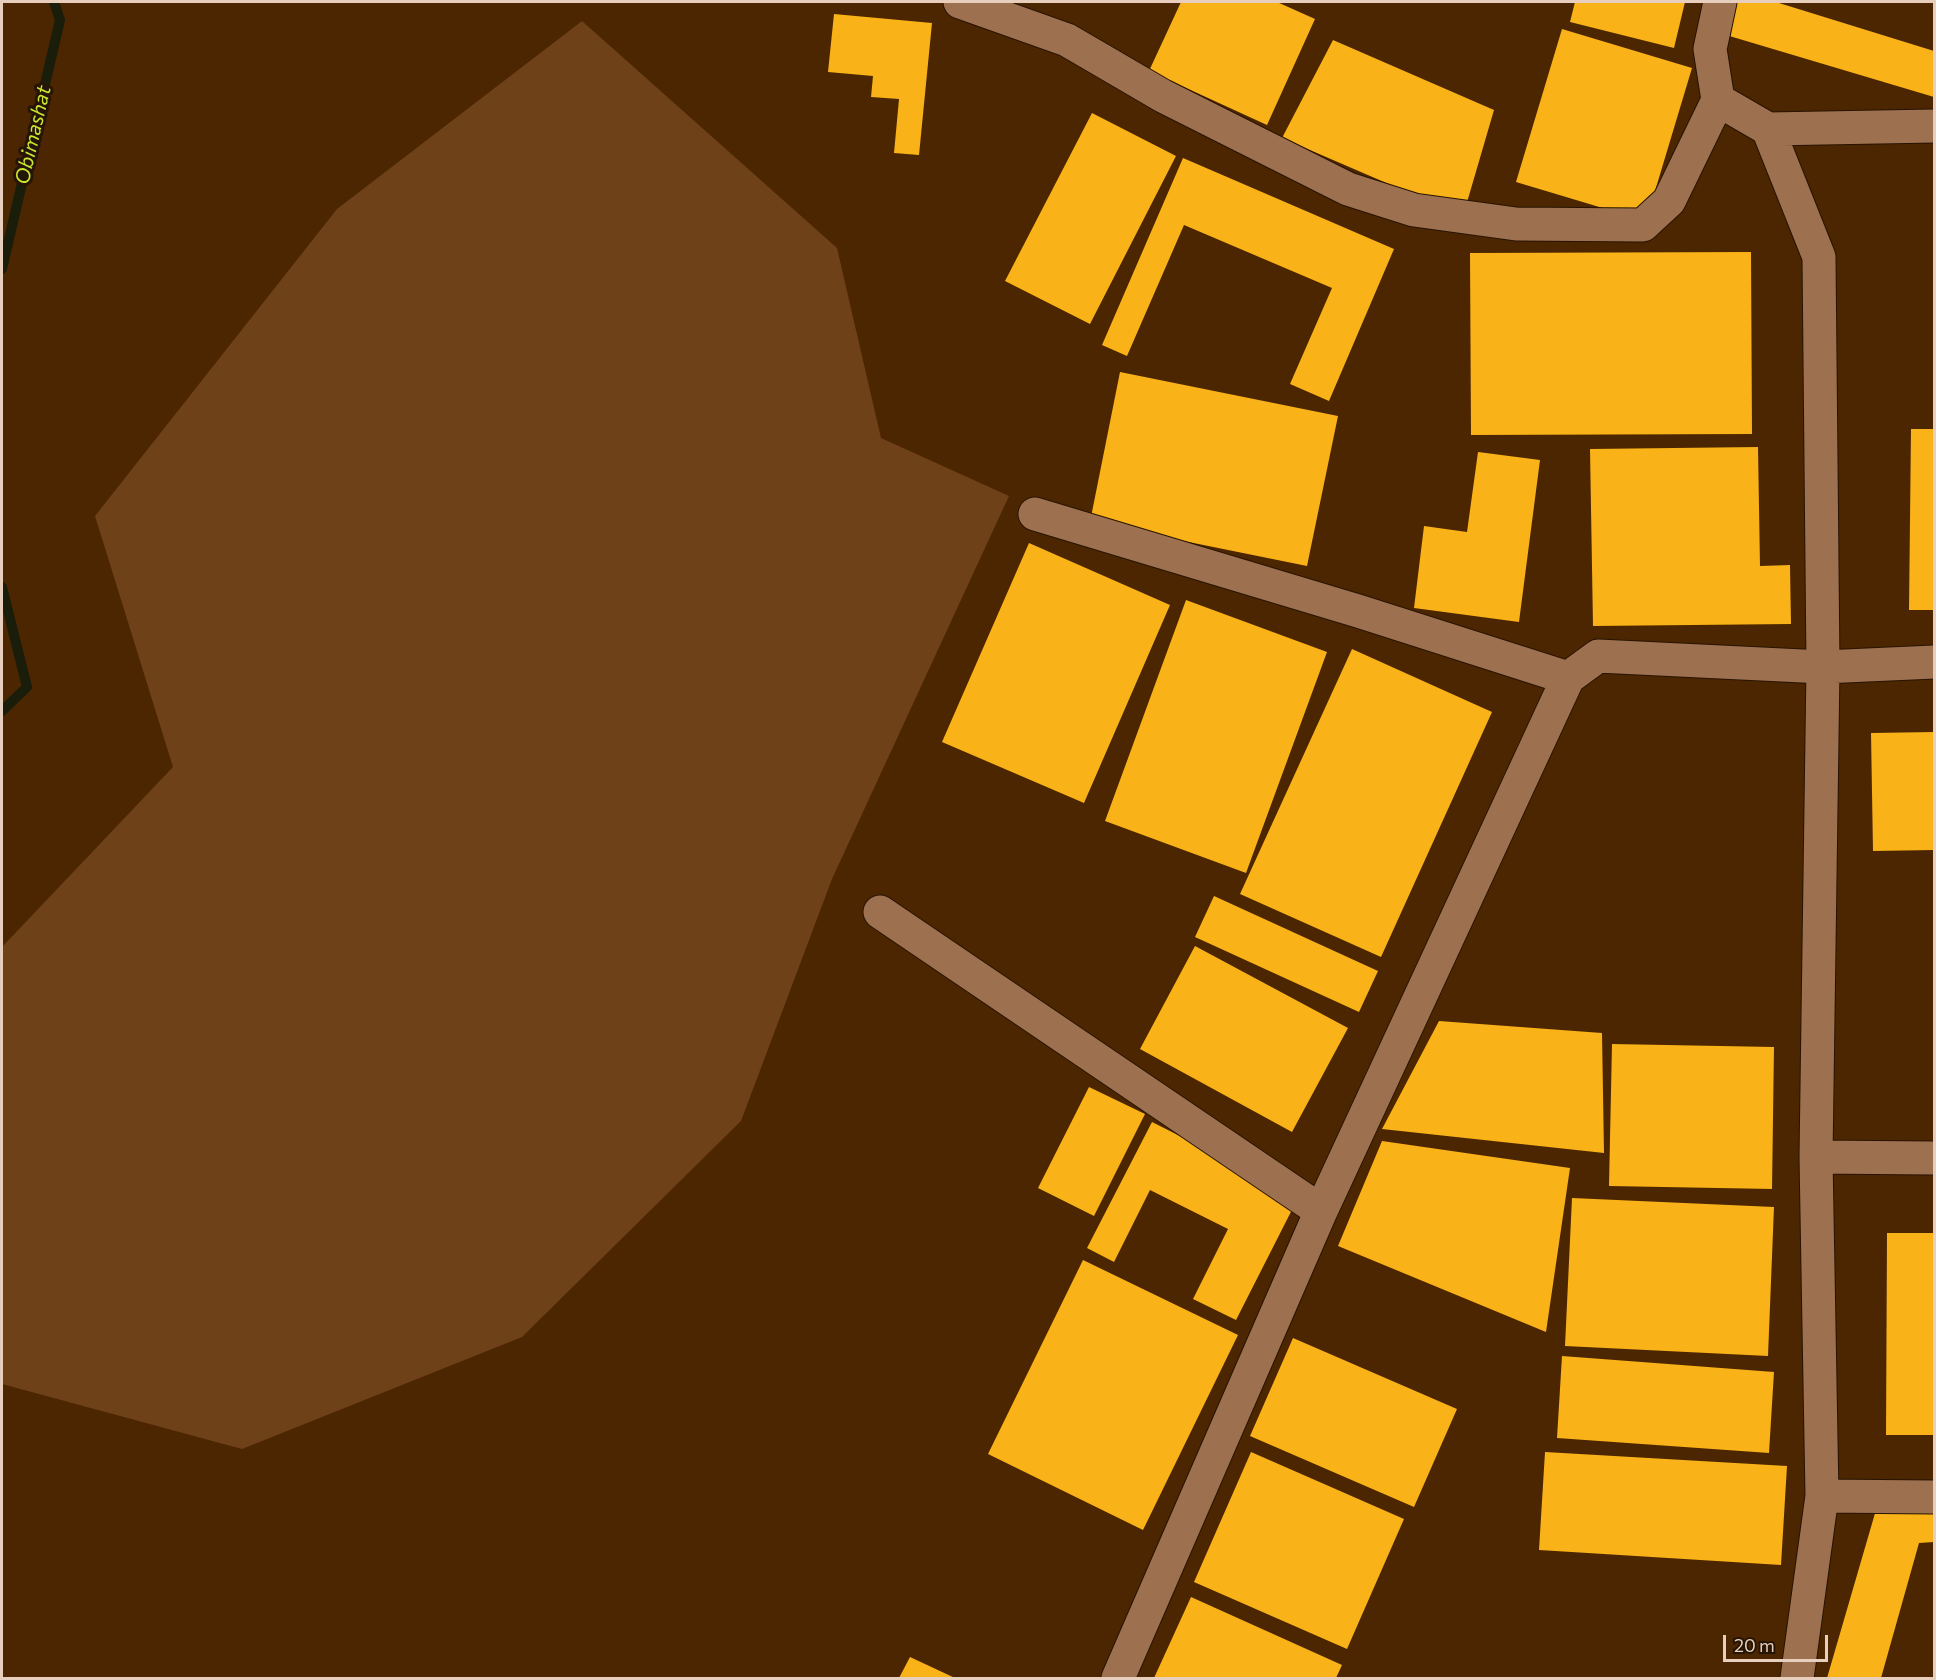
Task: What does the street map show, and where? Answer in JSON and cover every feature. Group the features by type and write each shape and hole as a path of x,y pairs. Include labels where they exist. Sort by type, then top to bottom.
{"street":[{"path":"960,2 1067,40 1163,96 1348,189 1414,210 1516,224 1643,225 1669,201 1718,100 1710,49 1720,2"},
{"path":"1718,100 1768,129 1935,126"},
{"path":"1768,129 1819,257 1823,667 1816,1157 1822,1496 1797,1678"},
{"path":"1035,514 1358,611 1568,678"},
{"path":"1118,1678 1321,1211 1568,678 1598,656 1823,667 1935,662"},
{"path":"880,912 1321,1211"},
{"path":"1816,1157 1935,1158"},
{"path":"1822,1496 1935,1497"}],"shaded area":[{"path":"582,21 837,248 881,438 1009,496 832,879 741,1121 522,1337 242,1449 2,1384 2,947 173,767 95,516 337,209"}],"building":[{"path":"1181,2 1277,2 1315,19 1267,125 1149,71"},
{"path":"1575,2 1685,2 1674,48 1570,22"},
{"path":"1733,2 1780,2 1934,51 1934,97 1726,35"},
{"path":"834,14 932,23 919,155 894,153 899,99 871,97 873,76 828,72"},
{"path":"1562,29 1692,68 1646,221 1516,182"},
{"path":"1333,40 1494,110 1463,216 1282,138"},
{"path":"1092,113 1176,156 1090,324 1005,281"},
{"path":"1183,158 1394,249 1329,401 1290,384 1332,288 1184,225 1127,356 1102,345"},
{"path":"1751,252 1752,434 1471,435 1470,253"},
{"path":"1120,372 1338,416 1307,566 1090,522"},
{"path":"1911,429 1934,429 1934,610 1909,610"},
{"path":"1758,447 1760,566 1790,565 1791,624 1593,626 1590,449"},
{"path":"1478,452 1540,460 1519,622 1414,608 1424,526 1467,532"},
{"path":"1029,543 1170,605 1084,803 942,742"},
{"path":"1186,600 1327,652 1246,873 1105,821"},
{"path":"1352,649 1492,712 1381,957 1240,894"},
{"path":"1934,732 1934,850 1873,851 1871,733"},
{"path":"1214,896 1378,971 1359,1012 1195,937"},
{"path":"1195,946 1348,1028 1292,1132 1140,1049"},
{"path":"1439,1021 1602,1033 1604,1153 1382,1129"},
{"path":"1612,1044 1774,1047 1772,1189 1609,1186"},
{"path":"1089,1087 1145,1114 1094,1216 1038,1188"},
{"path":"1152,1122 1299,1196 1236,1320 1193,1299 1228,1229 1150,1190 1114,1262 1087,1248"},
{"path":"1382,1141 1570,1168 1546,1332 1338,1246"},
{"path":"1572,1198 1774,1207 1768,1356 1565,1346"},
{"path":"1887,1233 1934,1233 1934,1435 1886,1435"},
{"path":"1083,1260 1238,1335 1143,1530 988,1454"},
{"path":"1293,1338 1457,1409 1414,1507 1250,1436"},
{"path":"1562,1356 1774,1372 1769,1453 1557,1438"},
{"path":"1251,1452 1404,1519 1347,1649 1194,1582"},
{"path":"1545,1452 1787,1466 1781,1565 1539,1550"},
{"path":"1878,1503 1934,1504 1934,1542 1919,1543 1881,1678 1827,1678"},
{"path":"1191,1597 1342,1665 1336,1678 1154,1678"},
{"path":"910,1657 955,1678 899,1678"}],"waterway":[{"name":"Obimashat","path":"2,269 60,20 54,2"},
{"name":"Obimashat","path":"2,587 27,687 2,711"}]}
